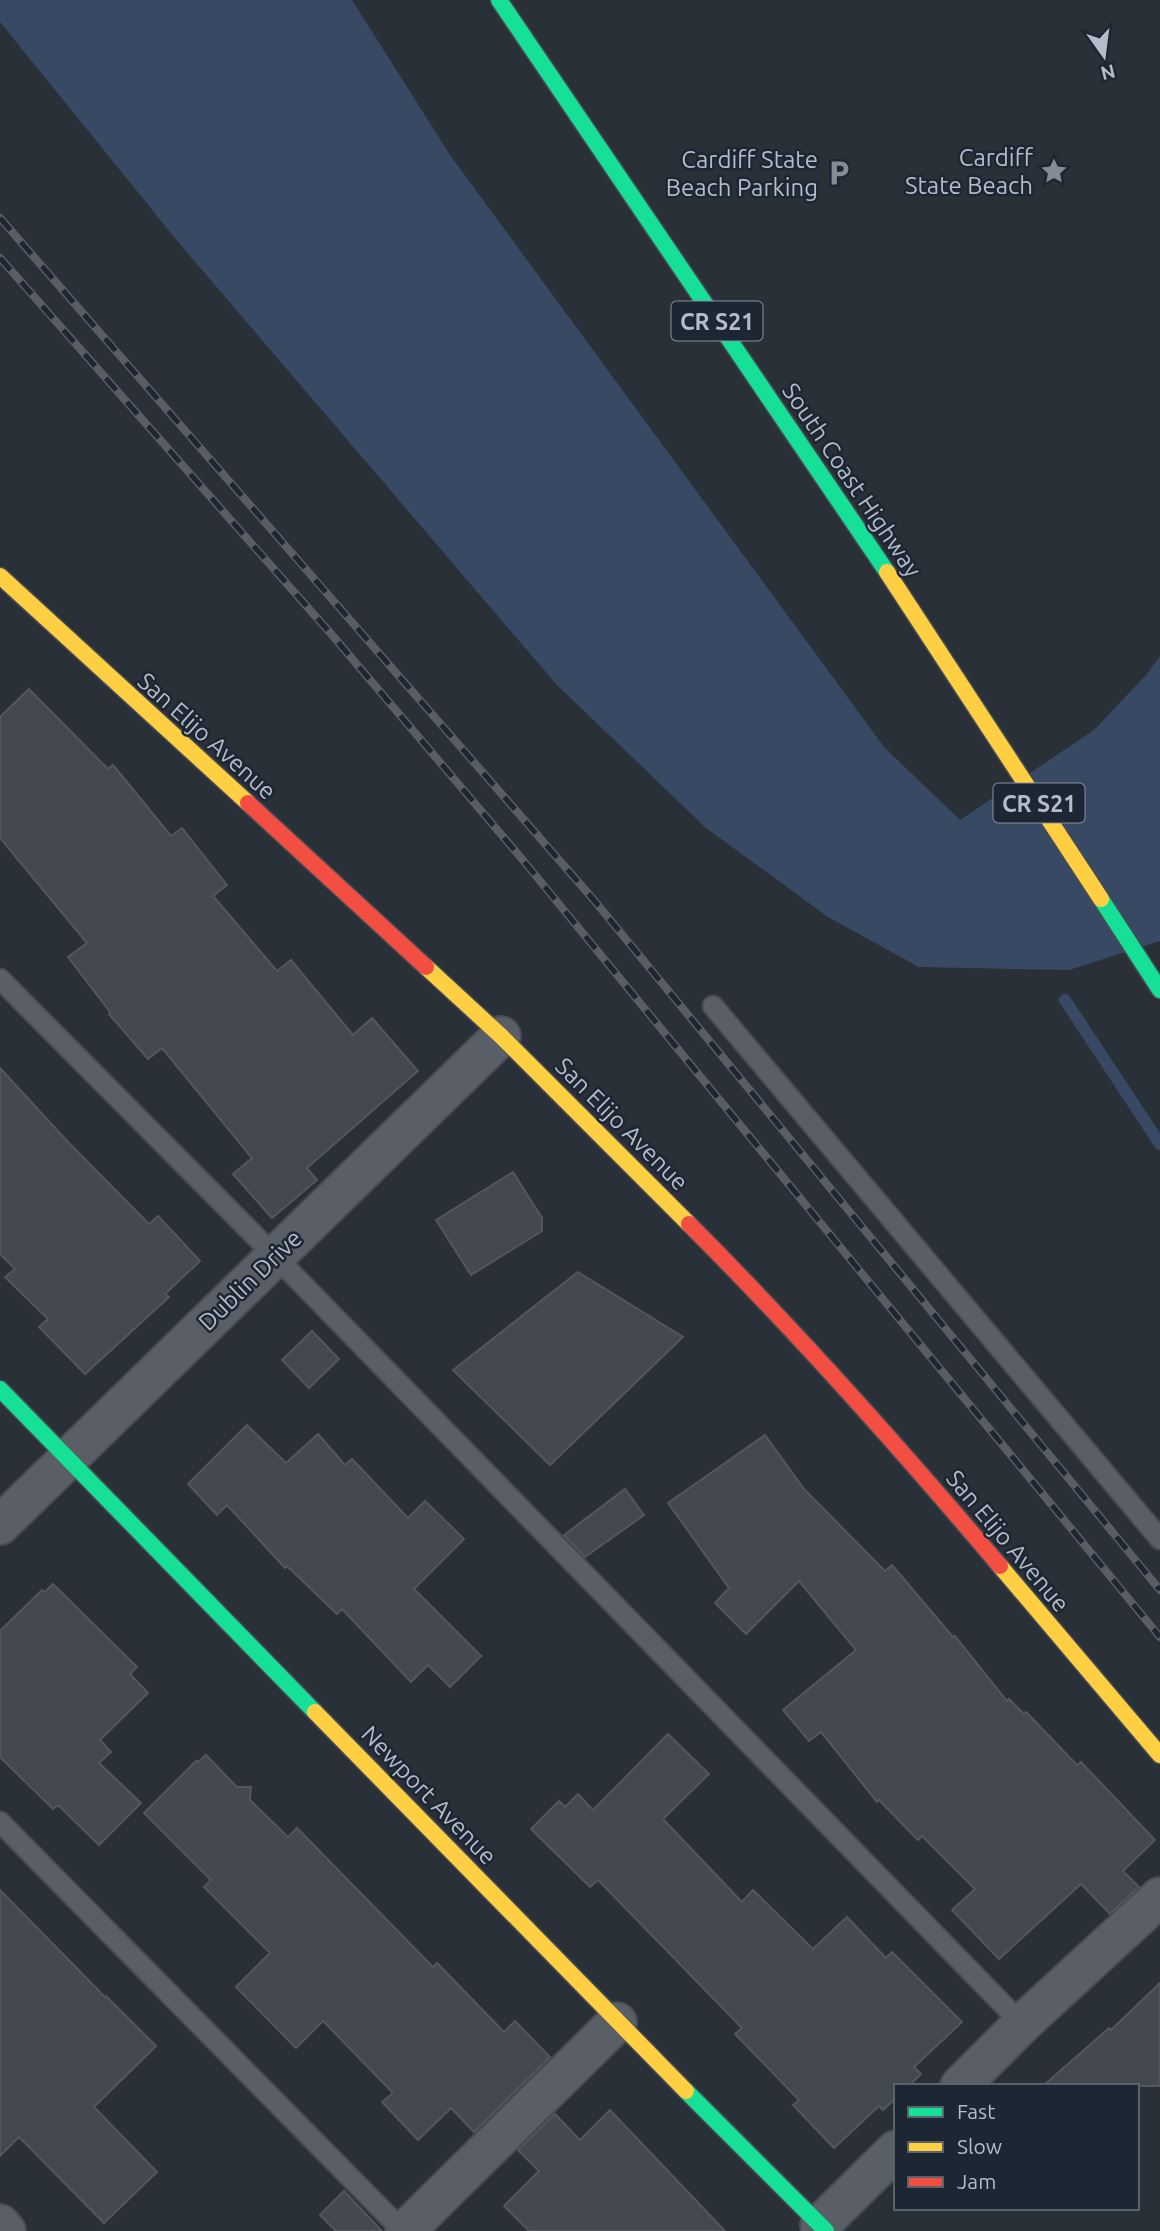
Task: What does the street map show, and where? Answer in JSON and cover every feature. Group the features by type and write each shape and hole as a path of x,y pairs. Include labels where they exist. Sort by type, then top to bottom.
{"main road":[{"name":"South Coast Highway","path":"499,0 936,643 1160,990"},
{"name":"San Elijo Avenue","path":"0,576 501,1035 726,1261 933,1488 1160,1755"},
{"name":"Newport Avenue","path":"0,1390 617,2022 823,2228"}],"street":[{"name":"Dublin Drive","path":"0,1525 501,1035"},
{"path":"962,2084 1022,2024 1160,1897"},
{"path":"404,2231 617,2022"},
{"path":"823,2228 894,2152"},
{"path":"0,2224 6,2231"}],"lane":[{"path":"0,979 275,1256 1022,2024"},
{"path":"713,1006 1160,1539"},
{"path":"0,1822 404,2231"}],"water":[{"path":"0,0 352,0 450,155 884,747 960,820 1094,730 1146,675 1160,656 1160,941 1069,970 919,967 828,917 706,828 556,684 179,243 0,22"}],"building":[{"path":"29,689 108,769 113,765 171,836 182,828 227,885 213,896 277,971 291,960 353,1035 372,1018 418,1071 307,1168 317,1180 272,1218 233,1174 252,1158 162,1048 148,1059 109,1014 68,957 87,943 0,838 0,717"},
{"path":"0,1068 149,1224 158,1216 200,1261 165,1294 169,1297 85,1374 39,1327 48,1319 5,1277 15,1269 0,1254"},
{"path":"513,1172 542,1218 542,1231 471,1275 436,1220"},
{"path":"578,1272 683,1337 550,1465 453,1370"},
{"path":"312,1331 339,1359 309,1388 282,1360"},
{"path":"247,1425 286,1463 318,1434 345,1465 352,1459 408,1518 425,1501 464,1539 414,1589 481,1656 450,1687 428,1665 411,1682 342,1609 337,1614 287,1566 285,1568 227,1505 217,1515 188,1484"},
{"path":"765,1435 804,1489 885,1571 892,1565 953,1637 955,1636 1007,1701 1009,1699 1024,1714 1026,1712 1077,1765 1081,1762 1155,1840 1123,1871 1139,1887 1110,1914 1081,1884 999,1959 952,1910 975,1889 922,1836 918,1840 879,1800 877,1802 821,1732 809,1741 783,1710 856,1650 799,1581 746,1634 715,1603 729,1588 668,1503"},
{"path":"625,1489 644,1515 585,1557 564,1535"},
{"path":"53,1584 137,1667 130,1674 148,1693 100,1740 111,1752 99,1763 141,1803 99,1845 58,1805 53,1809 0,1757 0,1631 42,1590 45,1592"},
{"path":"668,1734 709,1774 663,1819 742,1902 753,1890 813,1949 847,1917 886,1958 892,1952 962,2022 914,2067 921,2074 911,2084 894,2084 894,2100 883,2110 879,2106 834,2148 793,2105 799,2100 735,2034 742,2028 598,1880 590,1887 531,1829 559,1801 565,1807 578,1794 593,1810"},
{"path":"206,1755 237,1787 251,1787 250,1800 288,1837 297,1828 433,1967 437,1963 504,2032 515,2021 550,2057 474,2132 451,2108 418,2140 382,2102 393,2093 323,2021 296,2048 236,1987 270,1953 204,1887 211,1880 144,1813 196,1761"},
{"path":"0,1890 156,2046 94,2107 157,2172 104,2223 19,2137 0,2156"},
{"path":"1160,1983 1160,2086 1045,2084 1109,2028 1111,2030"},
{"path":"610,2110 725,2231 529,2231 504,2206 539,2171 518,2150 555,2114 580,2140"},
{"path":"344,2191 382,2231 336,2231 320,2215"}],"waterway":[{"path":"1065,1000 1160,1144"}],"railway":[{"path":"0,218 593,899 1160,1590"},
{"path":"0,258 332,635 522,859 1160,1637"}],"traffic: fast":[{"path":"499,0 887,572"},
{"path":"1101,899 1160,990"},
{"path":"0,1389 315,1712"},
{"path":"686,2091 826,2231"}],"traffic: slow":[{"path":"887,572 1101,899"},
{"path":"0,576 248,803"},
{"path":"426,967 501,1036 689,1224"},
{"path":"1000,1566 1160,1755"},
{"path":"315,1712 686,2091"}],"traffic: jam":[{"path":"248,803 426,967"},
{"path":"689,1224 848,1392 1000,1566"}],"place":[{"name":"Cardiff State Beach","path":"1054,171"},
{"name":"Cardiff State Beach Parking","path":"839,173"}]}
